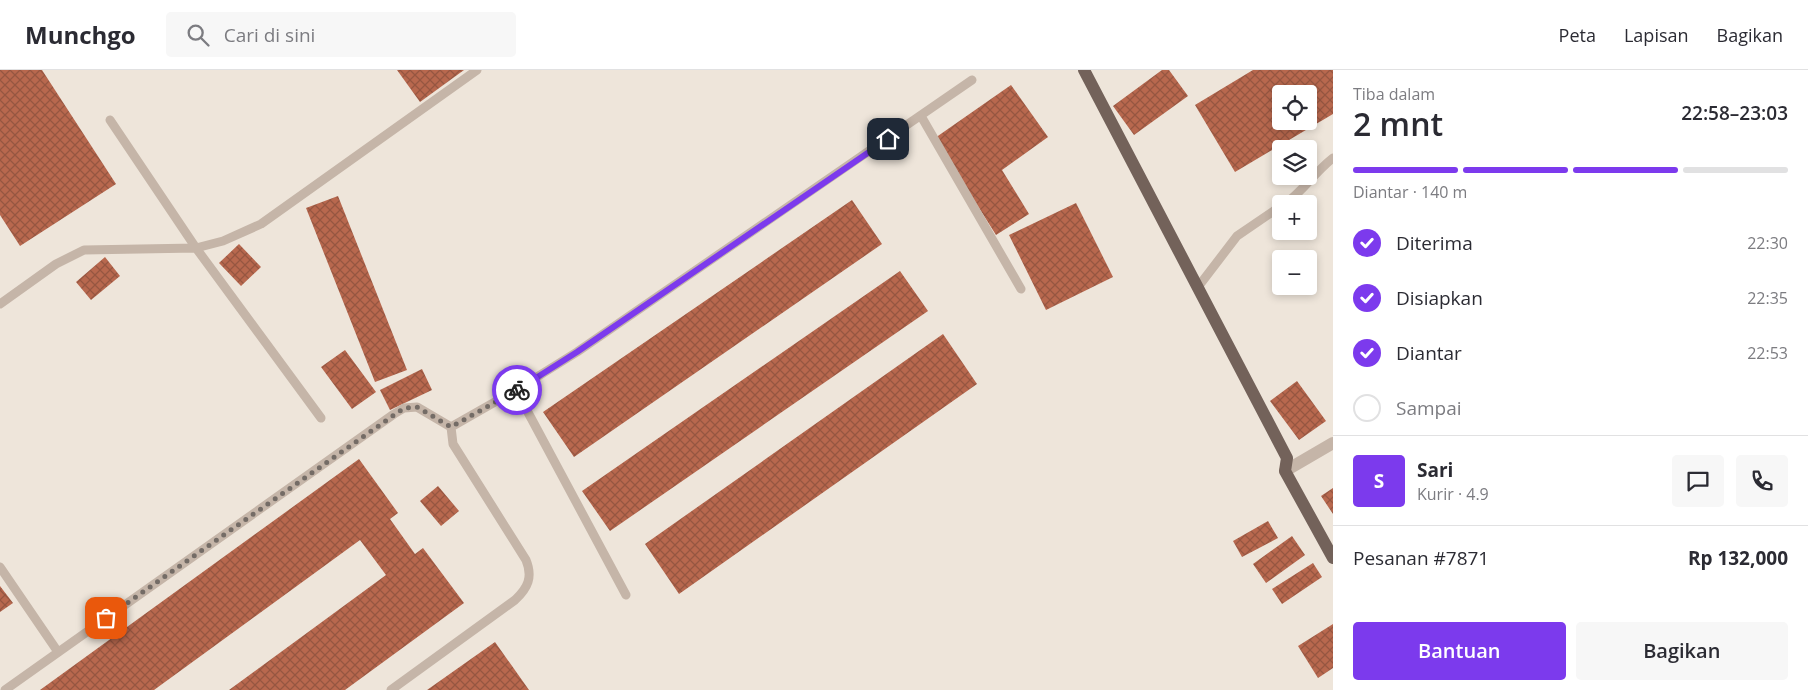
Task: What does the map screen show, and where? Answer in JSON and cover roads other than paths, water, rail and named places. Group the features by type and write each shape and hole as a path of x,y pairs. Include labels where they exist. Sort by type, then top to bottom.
{"main road":[{"path":"1084,70 1287,458 1285,471 1333,558"}],"street":[{"path":"1285,471 1333,443"}],"lane":[{"path":"0,304 56,264 84,250 196,248 223,241 261,224 477,70"},
{"path":"451,427 577,352 972,80"},
{"path":"921,116 1021,290"},
{"path":"110,120 196,248 321,418"},
{"path":"1296,195 1317,171 1333,158"},
{"path":"1198,287 1237,236 1272,212"},
{"path":"516,390 626,595"},
{"path":"4,690 404,408 417,407 451,427"},
{"path":"391,690 515,600 524,591 530,580 530,569 526,560 453,444 451,427"},
{"path":"0,566 58,652"}]}
